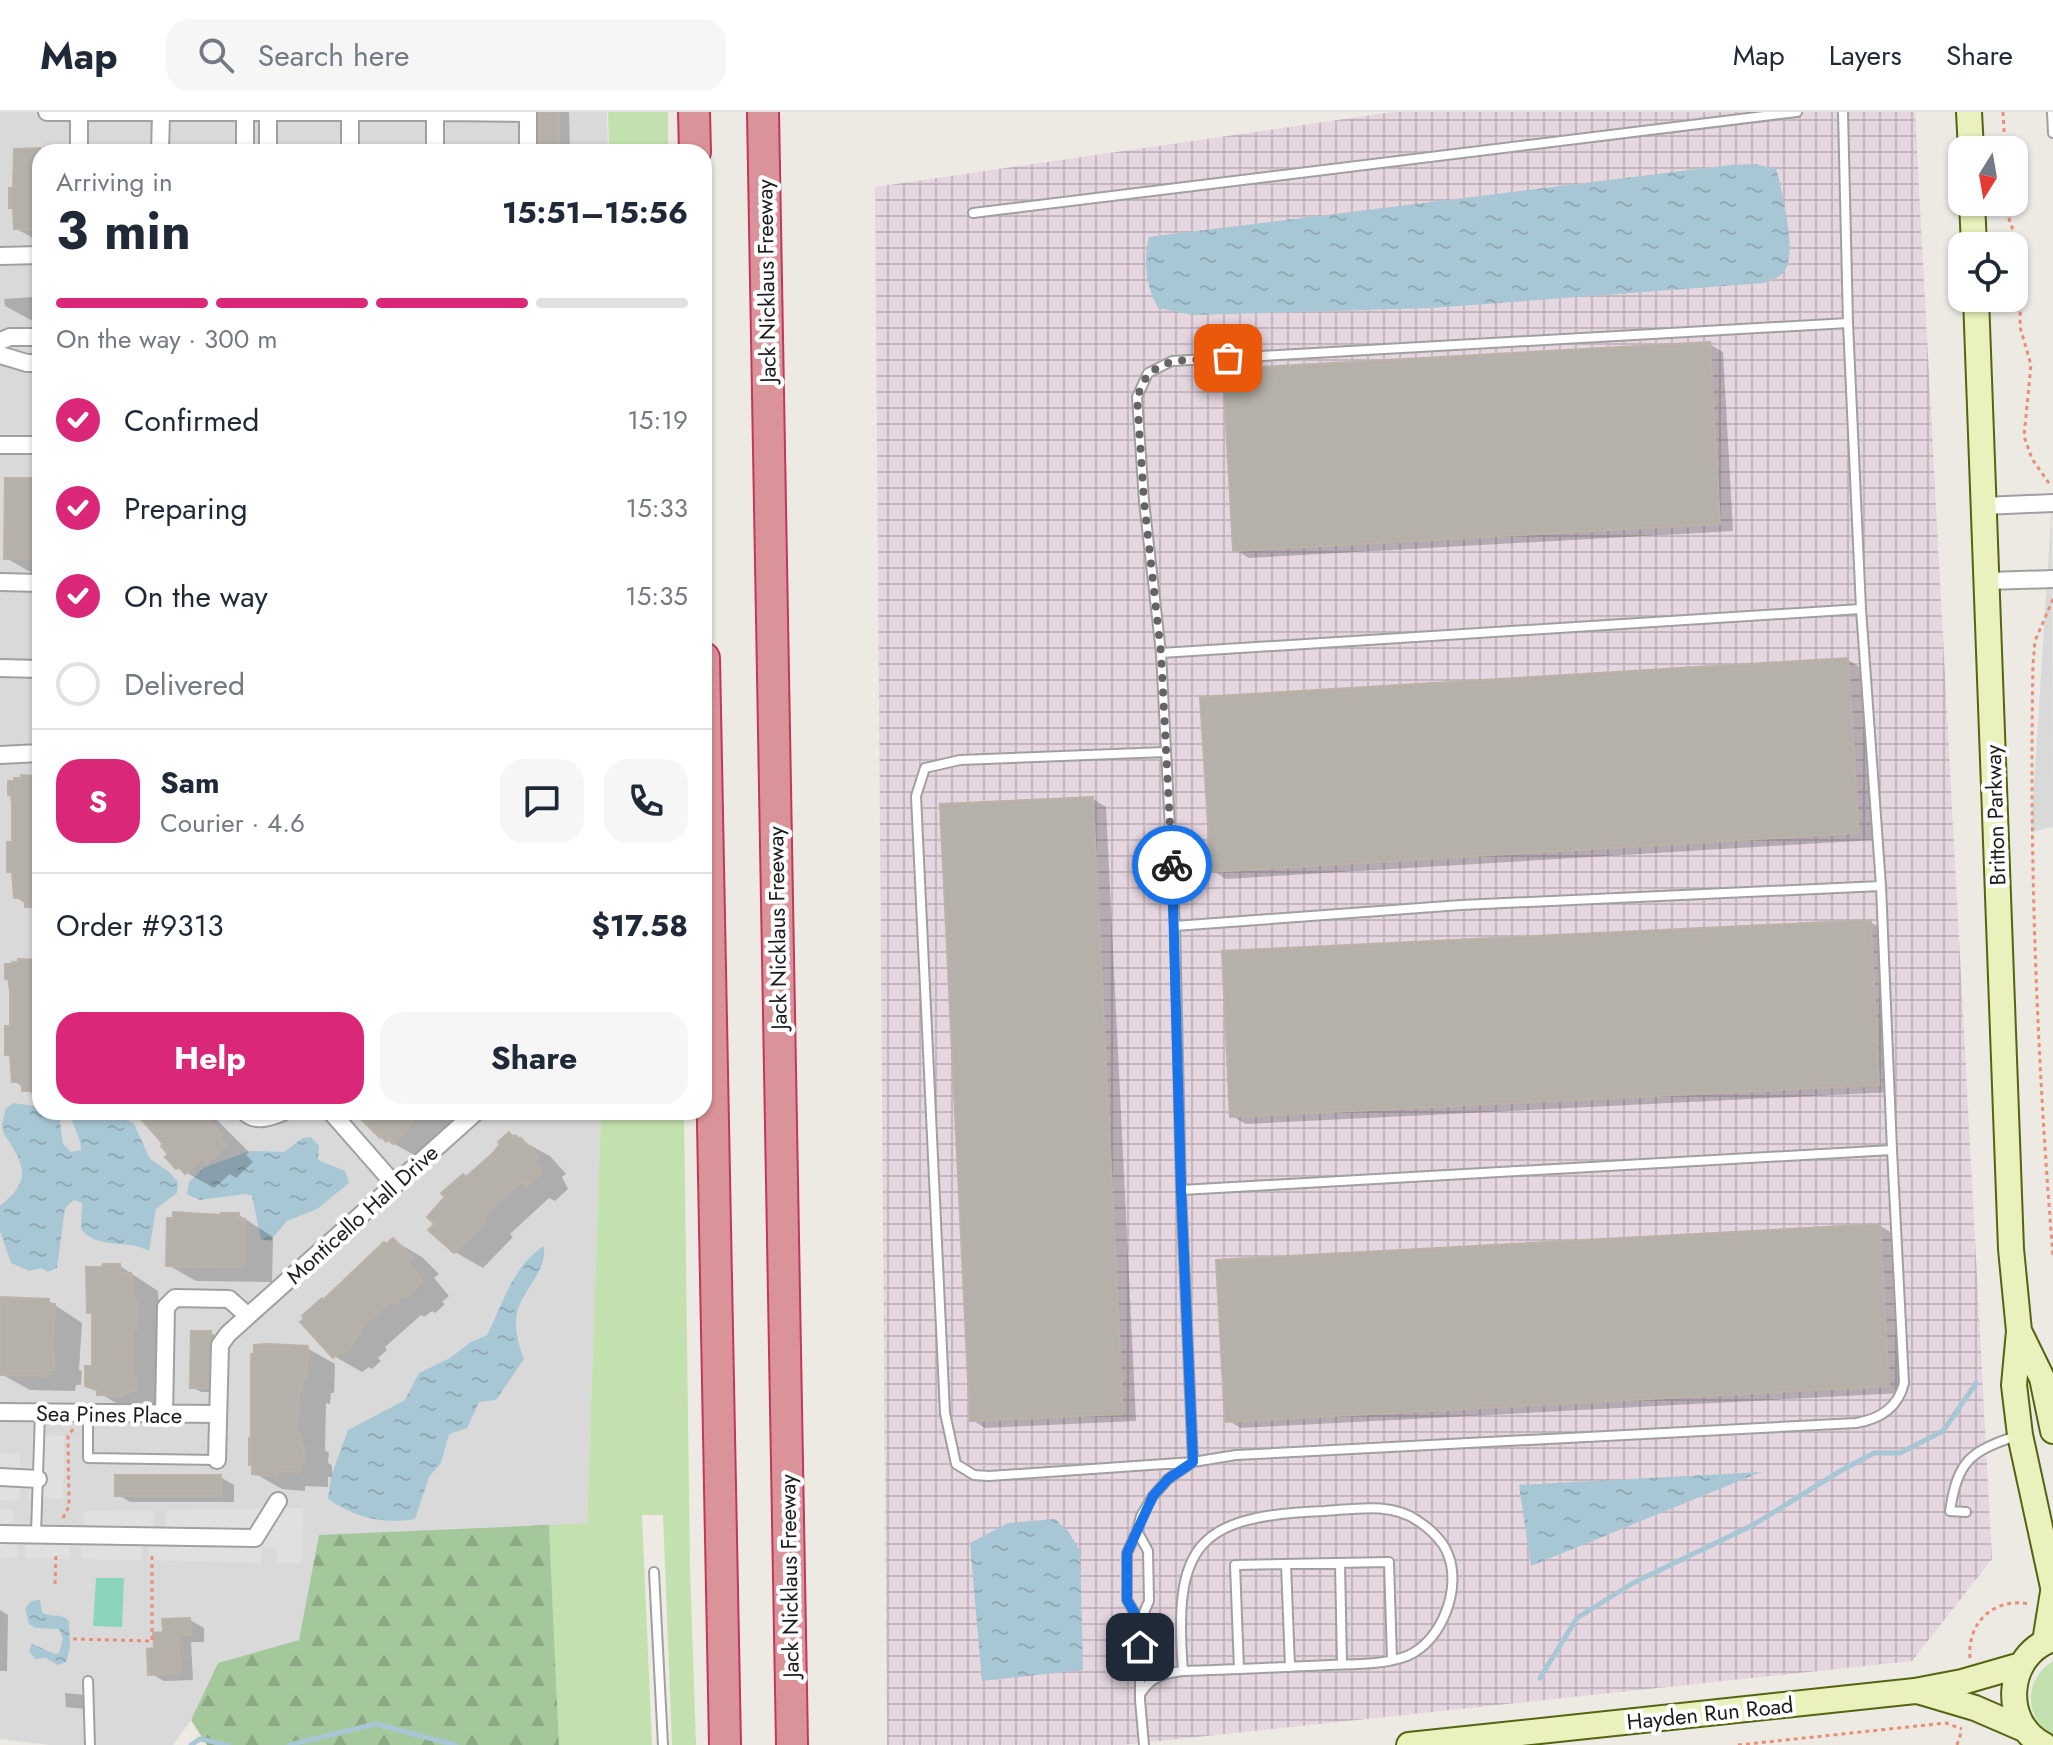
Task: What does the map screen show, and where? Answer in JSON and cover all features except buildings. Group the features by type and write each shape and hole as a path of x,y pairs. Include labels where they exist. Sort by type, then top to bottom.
{"highway":[{"path":"694,112 695,144"},
{"name":"Jack Nicklaus Freeway","path":"763,112 792,1745"},
{"path":"712,1068 725,1734"}],"main road":[{"path":"1969,112 1970,136"},
{"name":"Britton Parkway","path":"1977,312 2011,1249 2019,1331 2014,1385 2048,1595 2049,1640"},
{"name":"Britton Parkway","path":"2019,1331 2042,1378 2053,1431"},
{"path":"2037,1741 2017,1716 2013,1699 2014,1682 2031,1652 2049,1640"},
{"name":"Hayden Run Road","path":"1409,1745 1915,1691 1962,1682 2021,1665"},
{"name":"Hayden Run Road","path":"1915,1691 1975,1708 2037,1741"}],"street":[{"path":"47,112 432,112 434,144"},
{"path":"245,112 245,144"},
{"path":"268,112 268,144"},
{"path":"442,112 528,112 528,144"},
{"path":"79,113 79,144"},
{"path":"160,144 161,113"},
{"path":"350,113 350,144"},
{"path":"0,256 32,255"},
{"path":"0,341 10,337 32,337"},
{"path":"0,355 32,363"},
{"path":"0,445 32,445"},
{"path":"1984,506 2052,503"},
{"path":"1987,581 2053,579"},
{"path":"0,582 32,583"},
{"path":"0,668 32,669"},
{"path":"0,755 32,753"},
{"path":"338,1120 395,1185"},
{"name":"Monticello Hall Drive","path":"217,1460 220,1345 228,1334 467,1120"},
{"path":"164,1415 166,1307 175,1298 229,1299 248,1316"},
{"name":"Sea Pines Place","path":"0,1412 218,1414"},
{"path":"0,1477 38,1479"},
{"path":"0,1534 255,1538 278,1501"}],"lane":[{"path":"973,213 1797,112"},
{"path":"1166,752 960,760 925,768 916,796 945,1413 956,1464 974,1475 989,1476 1193,1462 1236,1455 1739,1430 1872,1420 1886,1413 1896,1402 1904,1383 1881,886 1861,609 1848,323 1843,112"},
{"path":"2052,112 2053,133"},
{"path":"1193,1462 1181,1190 1175,926 1161,653 1144,501 1137,397 1148,373 1172,361 1848,323"},
{"path":"1161,653 1861,609"},
{"path":"1175,926 1461,905 1881,886"},
{"path":"1181,1190 1892,1150"},
{"path":"36,1535 40,1413"},
{"path":"83,1414 88,1458 217,1460"},
{"path":"1966,1512 1950,1511 1960,1470 1985,1446 2020,1435"},
{"path":"1140,1622 1127,1600 1127,1553 1141,1516 1153,1496 1168,1479 1193,1462"},
{"path":"1141,1693 1147,1683 1160,1675 1183,1671 1342,1664 1392,1660 1411,1655 1430,1641 1447,1607 1452,1570 1448,1552 1420,1522 1403,1512 1379,1508 1273,1513 1218,1529 1195,1554 1181,1595 1179,1613 1183,1671"},
{"path":"1137,1531 1148,1551 1149,1601 1140,1622 1144,1745"},
{"path":"1239,1669 1235,1565 1389,1562 1392,1660"},
{"path":"1340,1563 1342,1664"},
{"path":"1286,1564 1290,1667"},
{"path":"654,1572 663,1745"},
{"path":"88,1681 90,1745"}],"path":[{"path":"2003,112 2004,136"},
{"path":"2008,216 2021,252 2020,327 2031,365 2024,436 2032,459 2051,485 2052,503"},
{"path":"2053,599 2035,641 2031,832 2039,1035 2053,1256"},
{"path":"55,1584 56,1535 69,1506 68,1436 83,1414"},
{"path":"73,1639 152,1641 152,1536"},
{"path":"1972,1664 1970,1641 1974,1627 1985,1613 2002,1604 2048,1595"},
{"path":"1738,1745 1946,1723 1963,1727 1957,1745"}],"shaded area":[{"path":"0,112 607,112 608,144 32,144 32,1120 601,1120 587,1524 299,1640 218,1663 191,1720 173,1745 50,1745 0,1739"},
{"path":"1393,112 1915,112 1992,1559 1912,1661 1122,1745 887,1745 875,187"},
{"path":"2052,503 2053,827 2031,832"},
{"path":"33,1434 64,1436 63,1499 28,1498 28,1490 20,1489 19,1501 0,1500 0,1453 20,1454 20,1467 31,1468"},
{"path":"303,1508 302,1563 277,1563 277,1548 262,1547 261,1563 149,1560 148,1546 142,1546 141,1560 81,1559 81,1546 70,1546 70,1559 25,1558 25,1545 18,1545 17,1558 0,1557 0,1509 13,1510 13,1523 83,1525 84,1511 154,1510 153,1529 165,1529 166,1510"}],"green space":[{"path":"608,112 668,112 668,144 609,144"},
{"path":"601,1120 684,1120 690,1569 696,1745 672,1745 663,1515 642,1515 652,1745 559,1745 549,1525 587,1523"},
{"path":"549,1525 559,1745 207,1745 191,1720 218,1663 299,1640 319,1535"},
{"path":"96,1578 124,1578 122,1627 93,1626"},
{"path":"2053,1661 2053,1738 2037,1720 2031,1700 2036,1679"}],"water":[{"path":"1755,164 1776,169 1790,243 1787,266 1780,275 1764,283 1432,308 1193,315 1158,308 1148,282 1146,256 1149,237"},
{"path":"14,1103 32,1106 32,1120 60,1120 63,1144 71,1152 81,1150 72,1120 128,1120 134,1124 150,1159 178,1182 177,1193 156,1209 149,1251 88,1236 81,1229 82,1203 74,1200 65,1208 57,1268 48,1272 41,1268 29,1271 11,1263 0,1231 0,1206 15,1192 22,1171 2,1127 6,1108"},
{"path":"311,1137 319,1146 318,1160 345,1171 349,1183 317,1209 287,1221 270,1241 261,1239 252,1196 245,1194 200,1200 187,1194 189,1182 205,1167 250,1151 284,1152 303,1138"},
{"path":"544,1246 539,1271 521,1301 517,1315 517,1334 524,1359 496,1400 479,1402 467,1428 449,1434 441,1463 429,1477 415,1519 392,1521 370,1518 348,1511 328,1499 331,1476 348,1430 405,1400 419,1373 487,1335 517,1274"},
{"path":"1761,1472 1531,1566 1519,1485"},
{"path":"1055,1519 1068,1531 1080,1551 1083,1670 982,1681 970,1543 1008,1523"},
{"path":"40,1600 42,1612 69,1621 70,1647 66,1662 58,1665 45,1658 35,1659 29,1651 32,1644 59,1653 63,1639 59,1629 35,1628 29,1624 25,1609 30,1602"}],"waterway":[{"path":"1540,1678 1577,1618 1633,1583 1753,1525 1874,1453 1900,1453 1943,1431 1976,1383"},
{"path":"289,1745 376,1724 456,1745"},
{"path":"191,1745 200,1739 228,1745"}],"way so far":[{"path":"1172,865 1161,653 1139,450 1137,397 1148,373 1172,361 1228,358"}],"route":[{"path":"1140,1647 1140,1622 1127,1600 1127,1553 1141,1516 1153,1496 1168,1479 1193,1462 1181,1190 1172,865"}]}
